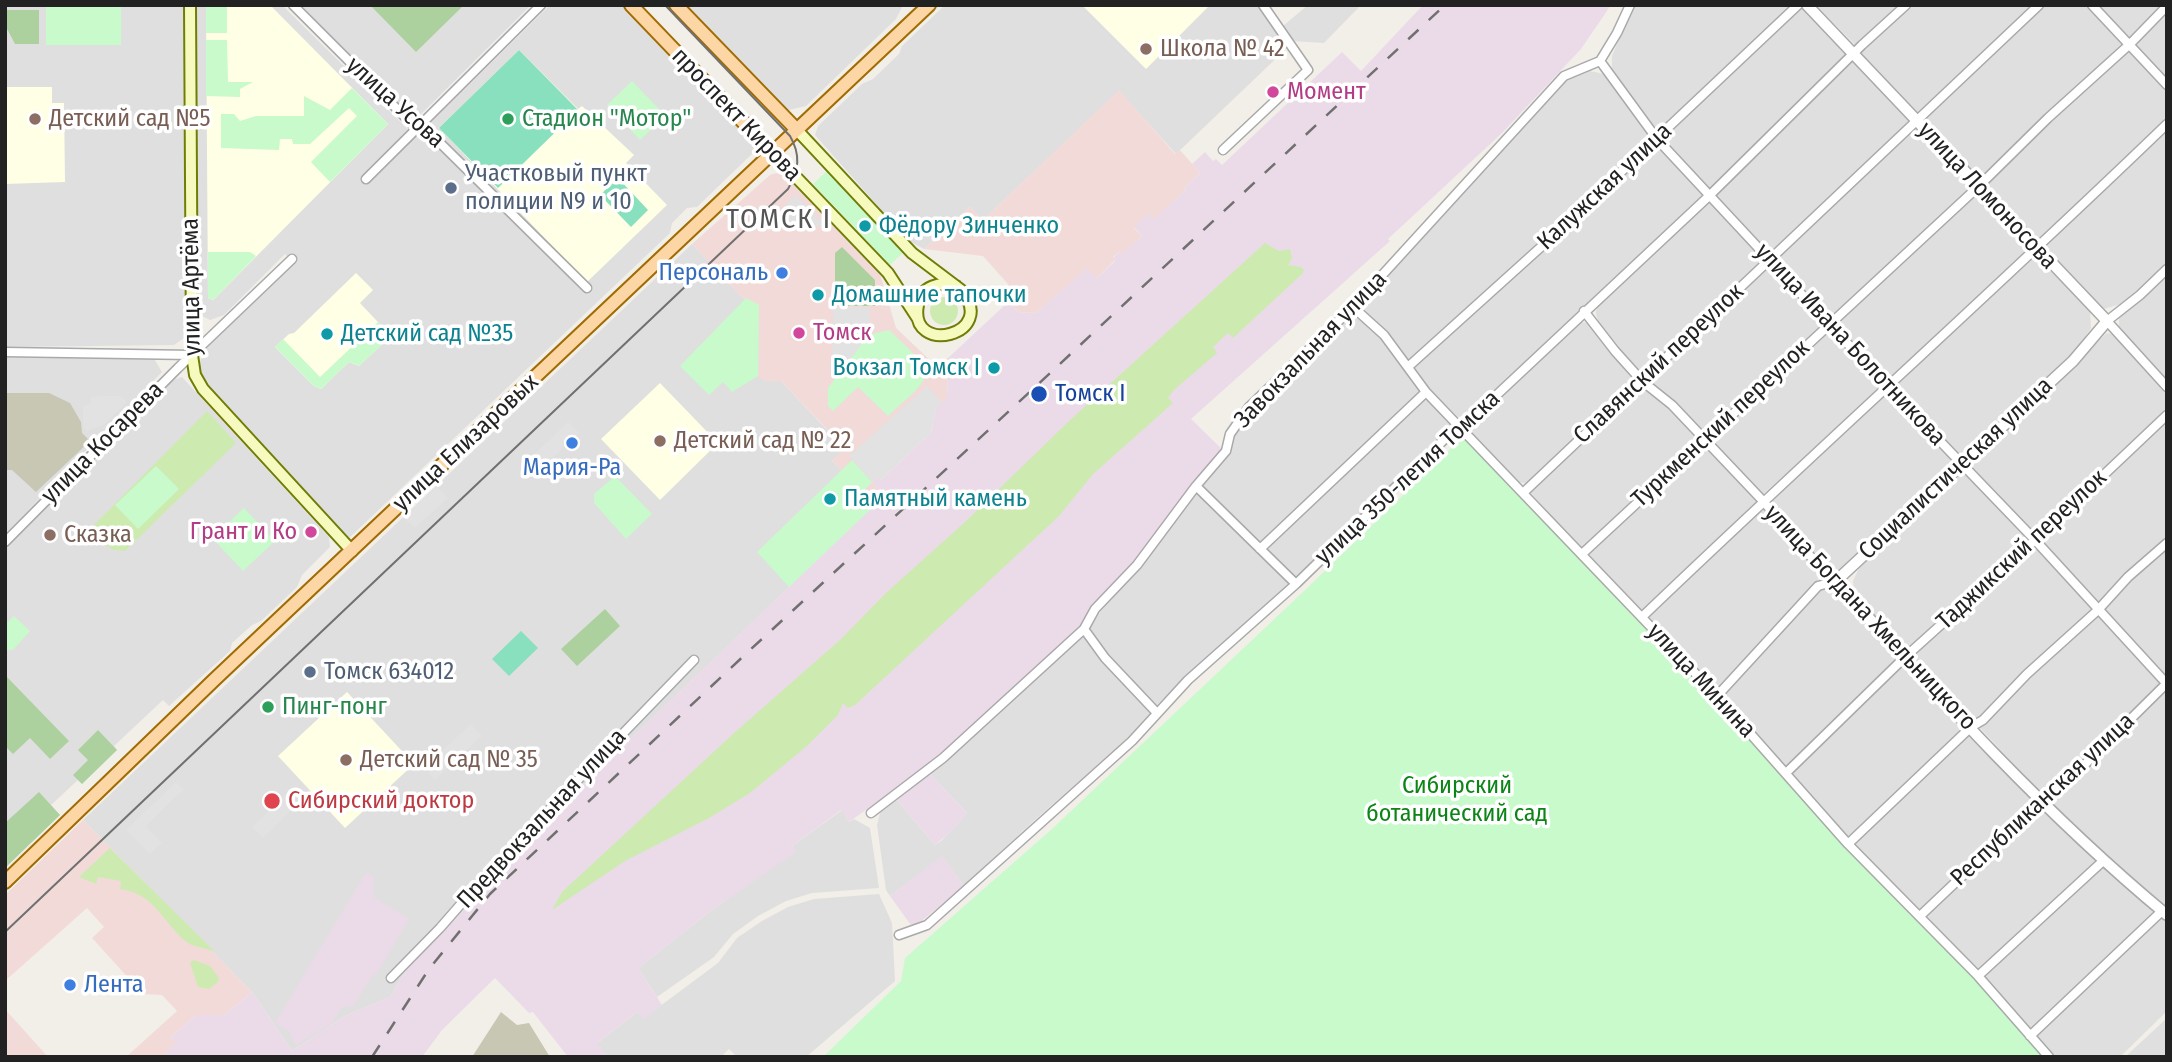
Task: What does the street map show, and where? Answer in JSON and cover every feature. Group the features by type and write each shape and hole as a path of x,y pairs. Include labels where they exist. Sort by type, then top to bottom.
{"main road":[{"name":"улица Артёма","path":"190,5 192,355 195,375 203,389 352,551"},
{"name":"проспект Кирова","path":"631,5 888,273 920,322"},
{"name":"проспект Кирова","path":"676,5 912,253 956,286"},
{"name":"улица Елизаровых","path":"5,882 208,685 929,5"},
{"path":"942,284 956,286 966,295 970,306 970,314 964,327 954,335 940,336 928,332 920,322 917,309 919,300 925,291 942,284"}],"street":[{"name":"улица Усова","path":"293,5 417,129 432,135 587,288"},
{"path":"366,179 541,5"},
{"path":"1223,150 1308,70 1263,5"},
{"path":"1600,61 1630,5"},
{"name":"Калужская улица","path":"1409,366 1552,237 1798,5"},
{"name":"улица Ломоносова","path":"1807,5 2167,387"},
{"name":"улица 350-летия Томска","path":"899,935 927,925 1132,741 1188,680 1296,584 1452,432 1471,419 1709,196 1906,5"},
{"name":"Славянский переулок","path":"1524,492 2039,5"},
{"path":"2092,5 2167,85"},
{"name":"Туркменский переулок","path":"1582,554 1979,186 2167,6"},
{"name":"улица Ивана Болотникова","path":"1600,61 1657,139 2035,540 2166,684"},
{"name":"Завокзальная улица","path":"871,813 943,758 1084,629 1096,609 1137,565 1196,486 1226,451 1230,434 1249,407 1353,307 1564,76 1600,61"},
{"path":"1642,617 1763,501 2037,249 2167,124"},
{"name":"улица Косарева","path":"5,542 292,259"},
{"name":"Социалистическая улица","path":"1717,696 1818,586 1836,581 2073,361 2107,321 2167,270"},
{"name":"улица Минина","path":"1353,307 1384,335 1426,392 1717,696 1848,844 1978,976 2049,1057"},
{"name":"улица Богдана Хмельницкого","path":"1584,311 1642,381 1672,405 1763,501 1823,571 1836,581 1905,658 2043,802 2103,861 2164,913"},
{"path":"5,352 192,355"},
{"path":"1260,549 1426,392"},
{"name":"Таджикский переулок","path":"1786,773 1905,658 2167,415"},
{"path":"1196,486 1296,584"},
{"path":"1848,844 1971,727 1983,720 2027,674 2167,543"},
{"path":"1084,629 1105,658 1157,713"},
{"name":"Предвокзальная улица","path":"391,978 488,873 694,660"},
{"name":"Республиканская улица","path":"1920,916 2057,792 2166,684"},
{"path":"1978,976 2103,861"},
{"path":"2029,1036 2164,913"}],"shaded area":[{"path":"5,5 183,5 185,332 184,338 174,345 5,347"},
{"path":"195,5 282,5 416,137 550,5 621,5 753,143 755,151 697,207 687,208 672,223 670,233 348,539 205,383 201,375 199,363 206,349 293,263 285,254 224,315 210,320 200,315"},
{"path":"206,5 270,5 388,124 213,300 208,298"},
{"path":"301,5 531,5 413,122"},
{"path":"685,5 903,5 896,19 806,106 789,110 782,107"},
{"path":"945,5 1258,5 1287,48 1176,154 1119,91 983,220 970,207 924,249 909,241 815,135 818,126 862,84 873,79 899,54 902,46"},
{"name":"Школа № 42","path":"1082,5 1210,5 1146,69"},
{"path":"1308,5 1361,5 1324,43 1293,41 1283,26"},
{"path":"1423,5 1611,5 1581,49 1502,133 1388,239 1390,241 1191,419 1223,450 1082,627 943,755 849,822 841,810 792,846 796,852 712,910 638,968 662,1005 644,1019 637,1012 597,1043 608,1057 568,1057 533,1012 529,1013 495,978 442,1030 422,1057 161,1057 176,1043 171,1037 196,1015 224,1015 252,992 292,1051 345,1016 390,997 409,966 483,884 553,813 884,496 872,482 878,476 881,480 931,433 936,409 947,397 948,358 1006,304 1011,304 1018,312 1036,313 1087,268 1097,278 1115,261 1113,258 1119,252 1122,254 1142,236 1134,227 1148,214 1154,219 1186,190 1184,188 1200,173 1192,164 1205,152 1213,161 1216,159 1222,165 1342,52 1361,71"},
{"path":"1633,5 1792,5 1657,134 1612,70 1612,56"},
{"path":"1816,5 1903,5 1857,47"},
{"path":"1913,5 2033,5 1917,114 1860,53"},
{"path":"2044,5 2086,5 2125,45 1979,180 1922,120"},
{"path":"2098,5 2164,5 2130,38"},
{"path":"1803,7 1848,53 1709,190 1661,139"},
{"path":"2167,10 2167,79 2135,44"},
{"path":"2130,49 2167,91 2167,120 2037,243 1985,186 2050,119"},
{"path":"519,50 578,109 582,106 634,155 626,163 667,205 587,282 439,128"},
{"path":"1854,59 1910,121 1771,253 1714,196"},
{"path":"1590,71 1604,74 1652,138 1550,235 1409,362 1387,334 1364,312 1365,300 1566,79"},
{"name":"Детский сад №5","path":"5,87 52,87 52,103 64,103 65,182 5,184"},
{"path":"1119,90 1175,154 1180,150 1200,173 1154,220 1134,228 1142,236 1122,255 1119,252 1113,257 1115,260 1096,279 1087,269 1036,313 1018,312 1011,304 1015,292 983,256 924,249 970,207 983,220"},
{"path":"1915,126 1972,187 1831,317 1776,260"},
{"path":"2167,130 2167,264 2138,292 2118,305 2103,309 2043,248"},
{"path":"1655,144 1704,195 1469,416 1458,417 1429,388 1414,367 1555,240"},
{"path":"776,173 786,176 880,274 896,328 933,363 948,358 947,398 872,482 885,495 876,504 832,461 845,448 781,381 764,381 758,376 759,305 741,296 692,244 770,175"},
{"path":"1979,193 2029,250 1888,382 1835,323"},
{"path":"796,195 826,226 765,225"},
{"path":"1708,201 1764,259 1642,374 1617,349 1599,324 1597,305"},
{"path":"692,244 741,296 759,305 764,381 781,381 845,449 832,461 876,504 618,751 448,923 409,966 390,997 345,1016 292,1051 252,992 83,820"},
{"path":"2036,256 2090,311 2091,328 2070,358 1961,455 1892,387"},
{"path":"1769,265 1826,324 1704,435 1657,388 1652,381 1654,373"},
{"path":"356,273 373,290 360,303 391,336 359,366 349,362 321,389 314,386 275,347 289,334 294,333"},
{"path":"2167,275 2167,382 2119,328 2119,317"},
{"path":"833,307 870,307 869,334 842,371 832,372"},
{"path":"1355,312 1381,337 1421,391 1261,544 1201,486 1231,450 1235,435 1251,412"},
{"path":"1589,322 1637,381 1527,484 1519,482 1471,433 1473,421 1576,323"},
{"path":"1829,329 1883,388 1761,496 1710,439"},
{"path":"2107,333 2116,335 2167,393 2167,410 2034,533 1968,464"},
{"path":"5,356 153,357 162,372 5,534"},
{"path":"182,377 329,537 330,547 302,575 297,587 261,621 252,625 232,643 230,651 169,706 163,700 114,746 117,750 82,784 78,780 51,805 60,815 5,868 5,549 167,385"},
{"name":"Детский сад № 22","path":"660,383 718,443 660,500 601,439"},
{"path":"927,386 942,402 936,409 931,433 881,480 878,477 872,482 849,456"},
{"path":"1642,386 1669,408 1700,442 1582,550 1529,491"},
{"path":"1887,392 1954,462 1838,572 1826,568 1768,502"},
{"path":"5,393 49,393 70,403 81,422 82,433 90,441 36,492 12,470 5,470"},
{"path":"121,396 127,402 105,424 87,431 83,428 83,406 91,404 91,397"},
{"path":"1425,397 1454,425 1296,579 1264,548"},
{"path":"2167,421 2167,538 2098,604 2039,541"},
{"path":"568,422 579,433 533,477 522,466"},
{"path":"1703,444 1757,501 1642,612 1586,554"},
{"path":"1963,470 2028,541 1906,652 1855,595 1853,581 1859,568"},
{"path":"437,486 448,498 415,528 403,518"},
{"path":"1198,491 1291,583 1157,705 1108,656 1090,628"},
{"path":"1762,506 1822,575 1717,691 1647,618"},
{"path":"2035,546 2094,610 1979,720 1972,721 1912,657"},
{"path":"2167,547 2167,681 2103,610 2131,579"},
{"path":"1821,589 1838,591 1899,660 1785,767 1722,697"},
{"path":"2098,614 2161,684 2044,796 1980,728 2029,676"},
{"path":"1083,635 1152,712 1129,738 964,886 942,857 890,896 886,890 877,825 880,813 897,800 935,845 941,841 967,813 930,774"},
{"path":"1902,664 1965,727 1848,839 1791,773"},
{"path":"2167,689 2167,907 2107,857 2051,803"},
{"name":"Детский сад № 35","path":"347,692 414,764 345,828 278,756"},
{"path":"471,724 482,736 435,780 424,767"},
{"path":"1970,733 2035,801 1920,910 1853,844"},
{"path":"930,774 967,813 956,827 935,845 897,800"},
{"path":"176,782 184,789 146,826 162,843 150,854 126,830"},
{"path":"286,794 297,805 263,838 252,827"},
{"path":"2040,807 2097,860 1978,972 1925,917"},
{"path":"842,810 849,822 854,819 870,828 879,888 812,893 786,901 733,934 714,957 657,997 638,968 712,910 795,851 792,846"},
{"path":"83,820 252,992 224,1015 196,1015 171,1037 177,1043 161,1057 126,1057 177,1011 162,995 143,994 92,938 104,927 87,908 5,981 5,895"},
{"path":"942,856 964,886 913,928 890,896"},
{"path":"2103,867 2155,913 2029,1032 1982,977"},
{"path":"366,873 374,878 373,897 409,919 377,973 372,976 353,1006 342,1007 332,1023 296,1045 288,1030 275,1023"},
{"path":"879,894 892,923 895,981 806,1057 737,1057 729,1049 721,1057 608,1057 596,1044 637,1012 644,1018 718,963 737,938 788,907 814,899"},
{"path":"2161,916 2167,921 2167,1011 2120,1057 2053,1057 2034,1036"},
{"path":"5,1009 48,1057 5,1057"},
{"path":"501,1012 517,1025 529,1023 550,1057 472,1057"},
{"path":"2167,1018 2167,1057 2125,1057"}],"green space":[{"path":"46,5 121,5 121,45 46,45"},
{"path":"206,5 227,5 227,33 206,33"},
{"path":"370,5 464,5 416,52"},
{"path":"5,10 39,10 39,44 15,44 5,25"},
{"path":"206,40 227,40 228,82 253,82 240,89 240,97 206,96"},
{"name":"Стадион \"Мотор\"","path":"519,50 578,110 498,188 439,128"},
{"path":"632,81 666,116 640,140 607,105"},
{"path":"352,88 388,124 330,182 311,162 357,116 349,108 310,144 293,144 292,139 280,139 279,150 221,148 221,114 234,114 240,121 256,116 304,116 304,96 330,110"},
{"path":"827,171 904,252 890,265 813,184"},
{"path":"618,178 648,210 631,227 600,195"},
{"path":"1265,243 1279,251 1290,249 1292,258 1288,265 1301,267 1303,273 1233,338 1228,333 1213,347 1217,353 1168,398 1173,403 1093,474 1059,516 855,705 848,708 843,703 838,715 807,746 750,793 709,818 625,861 552,910 562,892 733,734 840,640 886,593 965,522 1067,423"},
{"path":"842,247 875,280 875,306 835,306 835,253"},
{"path":"208,252 250,252 256,256 213,300 208,298"},
{"path":"944,297 954,301 958,311 954,321 944,325 934,321 930,311 934,301"},
{"path":"746,298 759,305 758,376 732,392 723,382 709,395 680,366"},
{"path":"378,322 391,336 359,366 349,362 321,389 314,386 275,347 283,339 320,377"},
{"path":"889,330 923,366 923,382 888,416 858,387 833,411 828,406 828,388 868,335"},
{"path":"207,411 236,443 125,551 114,550 86,533"},
{"name":"Сибирский ботанический сад","path":"1465,435 1648,627 1846,848 1976,978 2045,1057 823,1057 901,981 905,958 1052,829"},
{"path":"852,460 872,482 863,492 876,504 789,587 757,552"},
{"path":"156,466 179,489 138,529 115,505"},
{"path":"615,476 652,514 626,539 594,503 594,494"},
{"path":"244,508 275,541 243,571 212,538"},
{"path":"605,609 620,626 577,666 561,649"},
{"path":"14,616 30,631 13,650 6,650 5,625"},
{"path":"521,631 538,648 509,676 492,659"},
{"path":"5,675 69,741 50,759 30,738 13,754 5,746"},
{"path":"98,730 117,750 82,784 73,775 88,760 78,750"},
{"path":"39,792 60,815 5,868 5,823"},
{"path":"110,848 215,952 187,943 149,902 141,896 120,889 121,881 98,877 96,884 79,877"},
{"path":"194,960 210,966 219,978 209,989 198,987 190,963"}],"tram line":[{"path":"5,932 788,189 797,162 796,150 790,136 665,5"}],"railway":[{"path":"372,1057 429,969 490,894 1445,5"}],"place":[{"name":"Школа № 42","path":"1146,49"},
{"name":"Момент","path":"1273,92"},
{"name":"Детский сад №5","path":"35,119"},
{"name":"Стадион \"Мотор\"","path":"508,119"},
{"name":"Участковый пункт полиции N9 и 10","path":"451,188"},
{"name":"Фёдору Зинченко","path":"865,226"},
{"name":"Персональ","path":"782,273"},
{"name":"Домашние тапочки","path":"818,295"},
{"name":"Томск","path":"799,333"},
{"name":"Детский сад №35","path":"327,334"},
{"name":"Вокзал Томск I","path":"994,368"},
{"name":"Томск I","path":"1039,394"},
{"name":"Детский сад № 22","path":"660,441"},
{"name":"Мария-Ра","path":"572,443"},
{"name":"Памятный камень","path":"830,499"},
{"name":"Грант и Ко","path":"311,532"},
{"name":"Сказка","path":"50,535"},
{"name":"Томск 634012","path":"310,672"},
{"name":"Пинг-понг","path":"268,707"},
{"name":"Детский сад № 35","path":"346,760"},
{"name":"Сибирский доктор","path":"272,801"},
{"name":"Лента","path":"70,985"}],"district":[{"name":"ТОМСК I","path":"779,220"}]}
